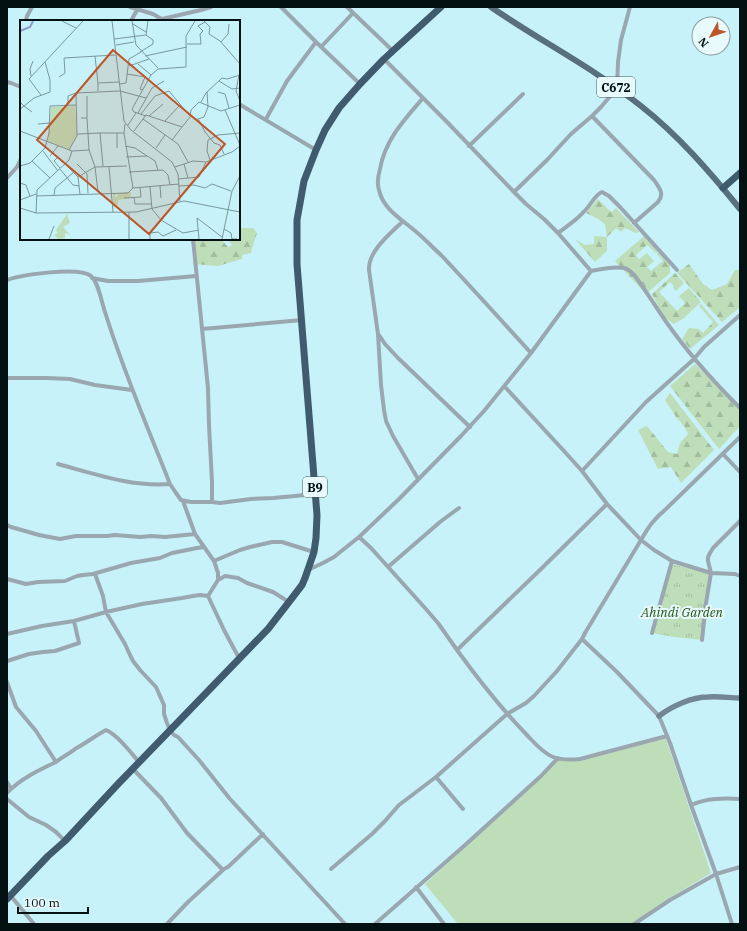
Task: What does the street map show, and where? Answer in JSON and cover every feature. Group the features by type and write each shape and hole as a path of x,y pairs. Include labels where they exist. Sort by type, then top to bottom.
{"highway":[{"name":"B9","path":"9,897 48,856 65,841 268,629 302,585 314,552 317,525 316,494 297,264 297,220 304,181 316,150 332,118 339,108 392,51 441,7"},
{"path":"723,188 740,174"}],"main road":[{"name":"C672","path":"491,7 617,88 640,105 666,128 740,208"},
{"path":"659,716 675,707 699,698 740,698"}],"street":[{"path":"26,20 32,7"},
{"path":"130,7 153,14 163,20 211,7"},
{"path":"281,7 360,84"},
{"path":"347,7 392,51"},
{"path":"514,192 571,134 601,107 617,88 619,50 630,7"},
{"path":"132,20 137,10"},
{"path":"321,47 353,14"},
{"path":"266,119 287,81 316,42"},
{"path":"384,59 514,192 558,233 591,271"},
{"path":"7,82 20,87"},
{"path":"469,146 523,94"},
{"path":"423,98 401,123 389,142 381,163 379,175 379,190 381,197 385,204 397,217 414,229 433,248 531,353"},
{"path":"240,105 316,150"},
{"path":"592,116 654,180 661,191 661,198 658,202 634,223"},
{"path":"7,178 17,167 20,161"},
{"path":"558,233 581,215 597,195 602,192 609,196 678,270"},
{"path":"403,221 377,248 368,265 378,334 381,384 386,420 393,436 418,479"},
{"path":"193,240 208,388 212,502"},
{"path":"308,570 329,560 359,537 470,427 531,353 591,271 625,268 629,271 639,281 674,334 694,360 740,408"},
{"path":"7,280 14,277 54,272 82,272 88,274 92,278 98,288 132,390 170,484 183,501 195,534 214,560 218,573 218,580"},
{"path":"92,278 112,281 196,276"},
{"path":"582,471 646,402 694,360 704,347 740,315"},
{"path":"202,329 302,320"},
{"path":"378,334 398,358 470,427"},
{"path":"7,378 70,378 95,385 132,390"},
{"path":"504,387 560,446 582,471 607,504 642,540 654,550 672,561 711,573 735,574 740,576"},
{"path":"331,869 372,834 399,805 436,777 507,714 526,703 542,689 582,639 656,517 740,437"},
{"path":"723,454 740,472"},
{"path":"58,464 121,481 170,484"},
{"path":"183,501 220,503 316,494"},
{"path":"457,650 607,504"},
{"path":"388,568 440,522 459,508"},
{"path":"702,640 711,573 708,561 710,553 712,548 740,521"},
{"path":"7,525 39,535 60,539 76,536 115,535 165,537 195,534"},
{"path":"359,537 371,548 438,623 485,687 507,714 546,753 558,758 570,760 580,759 667,736"},
{"path":"214,560 250,546 272,542 282,542 314,552"},
{"path":"7,580 26,584 65,581 131,563 160,558 172,553 204,547"},
{"path":"652,634 672,561"},
{"path":"95,574 103,596 106,612 122,637 133,661 156,687 164,705 164,714 170,730 199,760 230,799 345,924"},
{"path":"208,596 218,580 225,576 238,578 247,583 273,592 290,602"},
{"path":"7,634 74,621 148,603 200,595 208,596"},
{"path":"208,596 239,658"},
{"path":"7,661 29,654 55,651 79,643 74,621"},
{"path":"582,639 617,672 659,716 716,874 732,924"},
{"path":"7,682 16,707 36,731 56,762"},
{"path":"7,793 23,780 56,762 106,730 119,740 139,762"},
{"path":"375,924 464,846 558,758"},
{"path":"133,769 161,798 187,833 224,869"},
{"path":"436,777 463,808"},
{"path":"7,782 11,789"},
{"path":"7,799 30,817 46,824 65,841"},
{"path":"691,805 700,801 714,799 740,799"},
{"path":"167,924 188,902 263,834"},
{"path":"634,924 670,900 716,874 740,867"},
{"path":"416,887 444,924"},
{"path":"9,897 34,924"}],"green space":[{"path":"598,199 611,212 616,208 639,232 636,233 625,228 621,232 616,228 607,237 605,224 586,213"},
{"path":"240,228 253,228 257,233 251,253 242,255 242,259 218,266 193,264 195,240 222,240 228,247 232,245 228,240 240,240"},
{"path":"594,236 607,237 607,251 595,262 575,239 585,245 594,244"},
{"path":"644,236 658,252 656,253 647,245 636,255 639,259 647,253 654,261 647,267 651,271 663,261 657,254 659,252 670,264 670,273 646,294 615,261"},
{"path":"689,264 703,284 712,290 727,284 735,270 740,270 740,307 722,322 677,273"},
{"path":"675,273 684,283 676,291 670,282 659,292 677,311 685,303 679,296 689,288 701,302 684,318 674,324 664,317 652,294"},
{"path":"701,304 719,325 690,349 682,339 689,328 699,329 703,333 713,322 699,306"},
{"path":"695,364 740,409 740,426 719,449 670,386"},
{"path":"670,393 714,450 681,483 671,467 658,469 638,430 647,426 668,452 677,454 680,443 688,434 665,400"},
{"name":"Ahindi Garden","path":"671,564 711,573 702,640 652,633"},
{"path":"665,736 711,873 666,900 632,924 458,924 425,884 503,812 558,758 583,760"}]}
